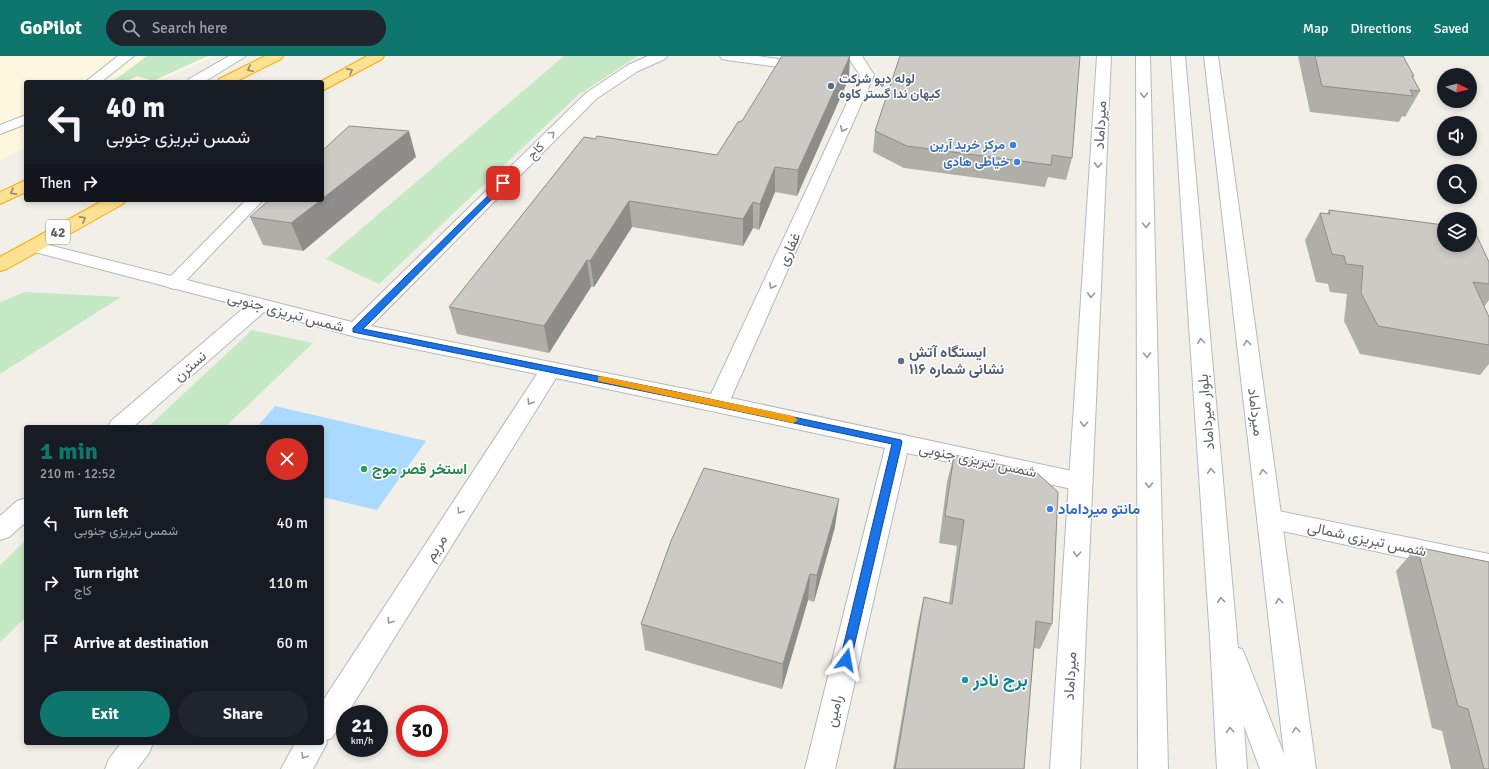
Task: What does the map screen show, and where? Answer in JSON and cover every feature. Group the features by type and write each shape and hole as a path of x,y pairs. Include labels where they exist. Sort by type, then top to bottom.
{"highway":[{"path":"228,80 276,56"},
{"path":"324,85 377,56"},
{"path":"0,199 24,186"},
{"name":"42","path":"0,265 113,202"}],"main road":[{"name":"کاج","path":"356,330 590,96 633,68 660,56"},
{"path":"727,56 820,68"},
{"path":"854,56 862,65 867,75"},
{"name":"میرداماد","path":"1065,769 1104,56"},
{"path":"1143,56 1153,769"},
{"name":"بلوار میرداماد","path":"1178,56 1224,639 1232,769"},
{"name":"میرداماد","path":"1210,56 1301,769"},
{"path":"851,73 867,75"},
{"name":"غفارى","path":"718,403 867,75"},
{"name":"شمس تبریزی جنوبی","path":"33,246 356,330 718,403 1081,482"},
{"name":"نسترن","path":"121,425 260,305"},
{"name":"مریم","path":"324,725 551,369"},
{"name":"رامین","path":"820,769 898,442"},
{"path":"0,530 24,510"},
{"name":"شمس تبریزی شمالی","path":"1269,519 1489,564"},
{"path":"1224,639 1275,769"},
{"path":"296,769 311,745"}],"lane":[{"path":"95,80 127,56"},
{"path":"197,80 239,56"},
{"path":"0,130 24,120"},
{"path":"174,283 253,202"},
{"path":"119,769 137,745"}],"shaded area":[{"path":"0,56 215,56 161,80 24,80 24,148 0,161"}],"green space":[{"path":"147,56 208,56 155,80 137,76 129,80 115,80"},
{"path":"564,56 638,56 578,95 379,284 326,259"},
{"path":"25,292 121,297 0,374 0,302"},
{"path":"252,330 313,343 227,425 150,425"},
{"path":"24,542 24,619 0,642 0,565"}],"water":[{"name":"استخر قصر موج","path":"275,406 426,441 377,510 324,497 324,425 259,425"}],"building":[{"path":"782,56 850,56 798,170 775,167 760,204 753,202 743,219 629,201 590,261 587,260 544,326 449,307 584,137 595,139 597,136 717,155 738,122 742,121"},
{"path":"900,56 1080,56 1072,158 1052,155 1051,165 907,146 875,131"},
{"path":"1315,56 1403,56 1420,91 1410,90 1413,96 1322,86"},
{"path":"349,126 409,131 324,197 324,149"},
{"path":"267,202 318,202 291,223 250,217"},
{"path":"1329,210 1437,224 1437,252 1477,252 1477,236 1489,262 1489,284 1473,282 1489,317 1489,345 1378,326 1361,293 1363,266 1346,264 1344,256 1332,254 1320,213 1330,214"},
{"path":"954,455 1036,472 1058,492 1052,624 1036,621 1024,769 895,769 924,597 952,604 964,520 945,516"},
{"path":"704,468 839,499 817,575 810,574 783,664 641,624 671,541"},
{"path":"1417,547 1489,562 1489,769 1484,769 1468,709 1458,706"}],"slow traffic":[{"path":"601,379 793,420"}],"place":[{"name":"لوله دپو شرکت کیهان ندا گستر کاوه","path":"831,86"},
{"name":"مرکز خرید آرین","path":"1013,145"},
{"name":"خیاطی هادی","path":"1017,162"},
{"name":"ایستگاه آتش نشانی شماره ۱۱۶","path":"901,361"},
{"name":"استخر قصر موج","path":"364,469"},
{"name":"مانتو میرداماد","path":"1050,509"},
{"name":"برج نادر","path":"965,680"}],"route":[{"path":"503,183 356,330 672,394 898,442 846,660"}]}
